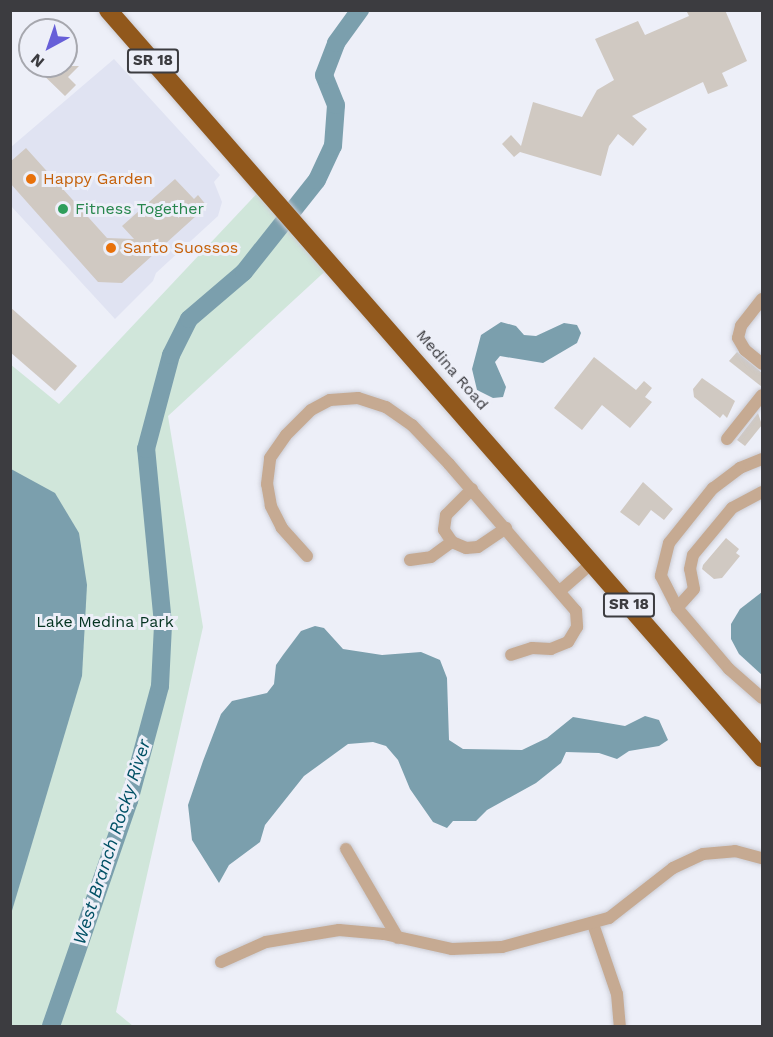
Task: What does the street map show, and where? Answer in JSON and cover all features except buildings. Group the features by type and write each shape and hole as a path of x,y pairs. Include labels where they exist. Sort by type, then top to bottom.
{"highway":[{"name":"Medina Road","path":"108,10 593,562 762,759"}],"street":[{"path":"762,299 738,332 745,350 762,364"},
{"path":"727,439 762,396"},
{"path":"307,556 282,528 271,506 267,484 270,458 286,435 311,410 330,400 358,398 386,407 438,452 561,590 576,611 573,635 560,647 532,648 511,656"},
{"path":"762,459 724,478 669,543 661,576 677,608 729,669 762,698"},
{"path":"472,489 446,515 444,530 452,542 466,548 478,547 506,528"},
{"path":"677,608 694,589 690,569 693,555 732,508 762,492"},
{"path":"410,560 431,557 452,542"},
{"path":"561,590 593,562"},
{"path":"346,849 398,938"},
{"path":"221,962 266,942 314,932 364,931 452,949 479,949 524,943 593,924 623,909 687,860 720,852 762,858"},
{"path":"593,924 616,994 620,1026"}],"shaded area":[{"path":"114,59 220,175 214,182 222,202 218,216 156,273 153,281 115,319 11,206 11,147"}],"green space":[{"name":"Lake Medina Park","path":"264,186 333,264 168,416 203,627 116,1012 133,1026 11,1026 10,364 59,404"}],"water":[{"path":"501,322 516,326 524,335 536,336 564,323 577,325 581,333 577,343 543,363 500,356 495,362 506,387 503,397 493,398 477,390 472,369 481,335"},
{"path":"11,469 55,493 79,533 87,585 82,676 11,914"},
{"path":"762,592 762,675 739,654 731,639 731,624 740,609"},
{"path":"315,626 324,628 343,649 382,655 421,652 440,660 447,678 449,740 463,749 522,750 547,738 573,717 625,726 645,716 659,720 668,740 659,746 629,751 617,759 599,753 566,752 561,763 536,783 487,810 476,821 453,821 447,828 433,822 410,789 398,760 386,746 373,742 348,744 304,776 265,825 260,842 229,865 219,883 192,840 188,805 203,761 221,714 232,701 267,693 274,684 276,665 283,655 301,631"}],"waterway":[{"name":"West Branch Rocky River","path":"51,1026 129,801 160,686 163,624 146,449 171,355 189,319 244,272 317,180 333,146 336,105 324,75 336,43 360,10"}],"place":[{"name":"Happy Garden","path":"31,179"},
{"name":"Fitness Together","path":"63,209"},
{"name":"Santo Suossos","path":"111,248"}]}
